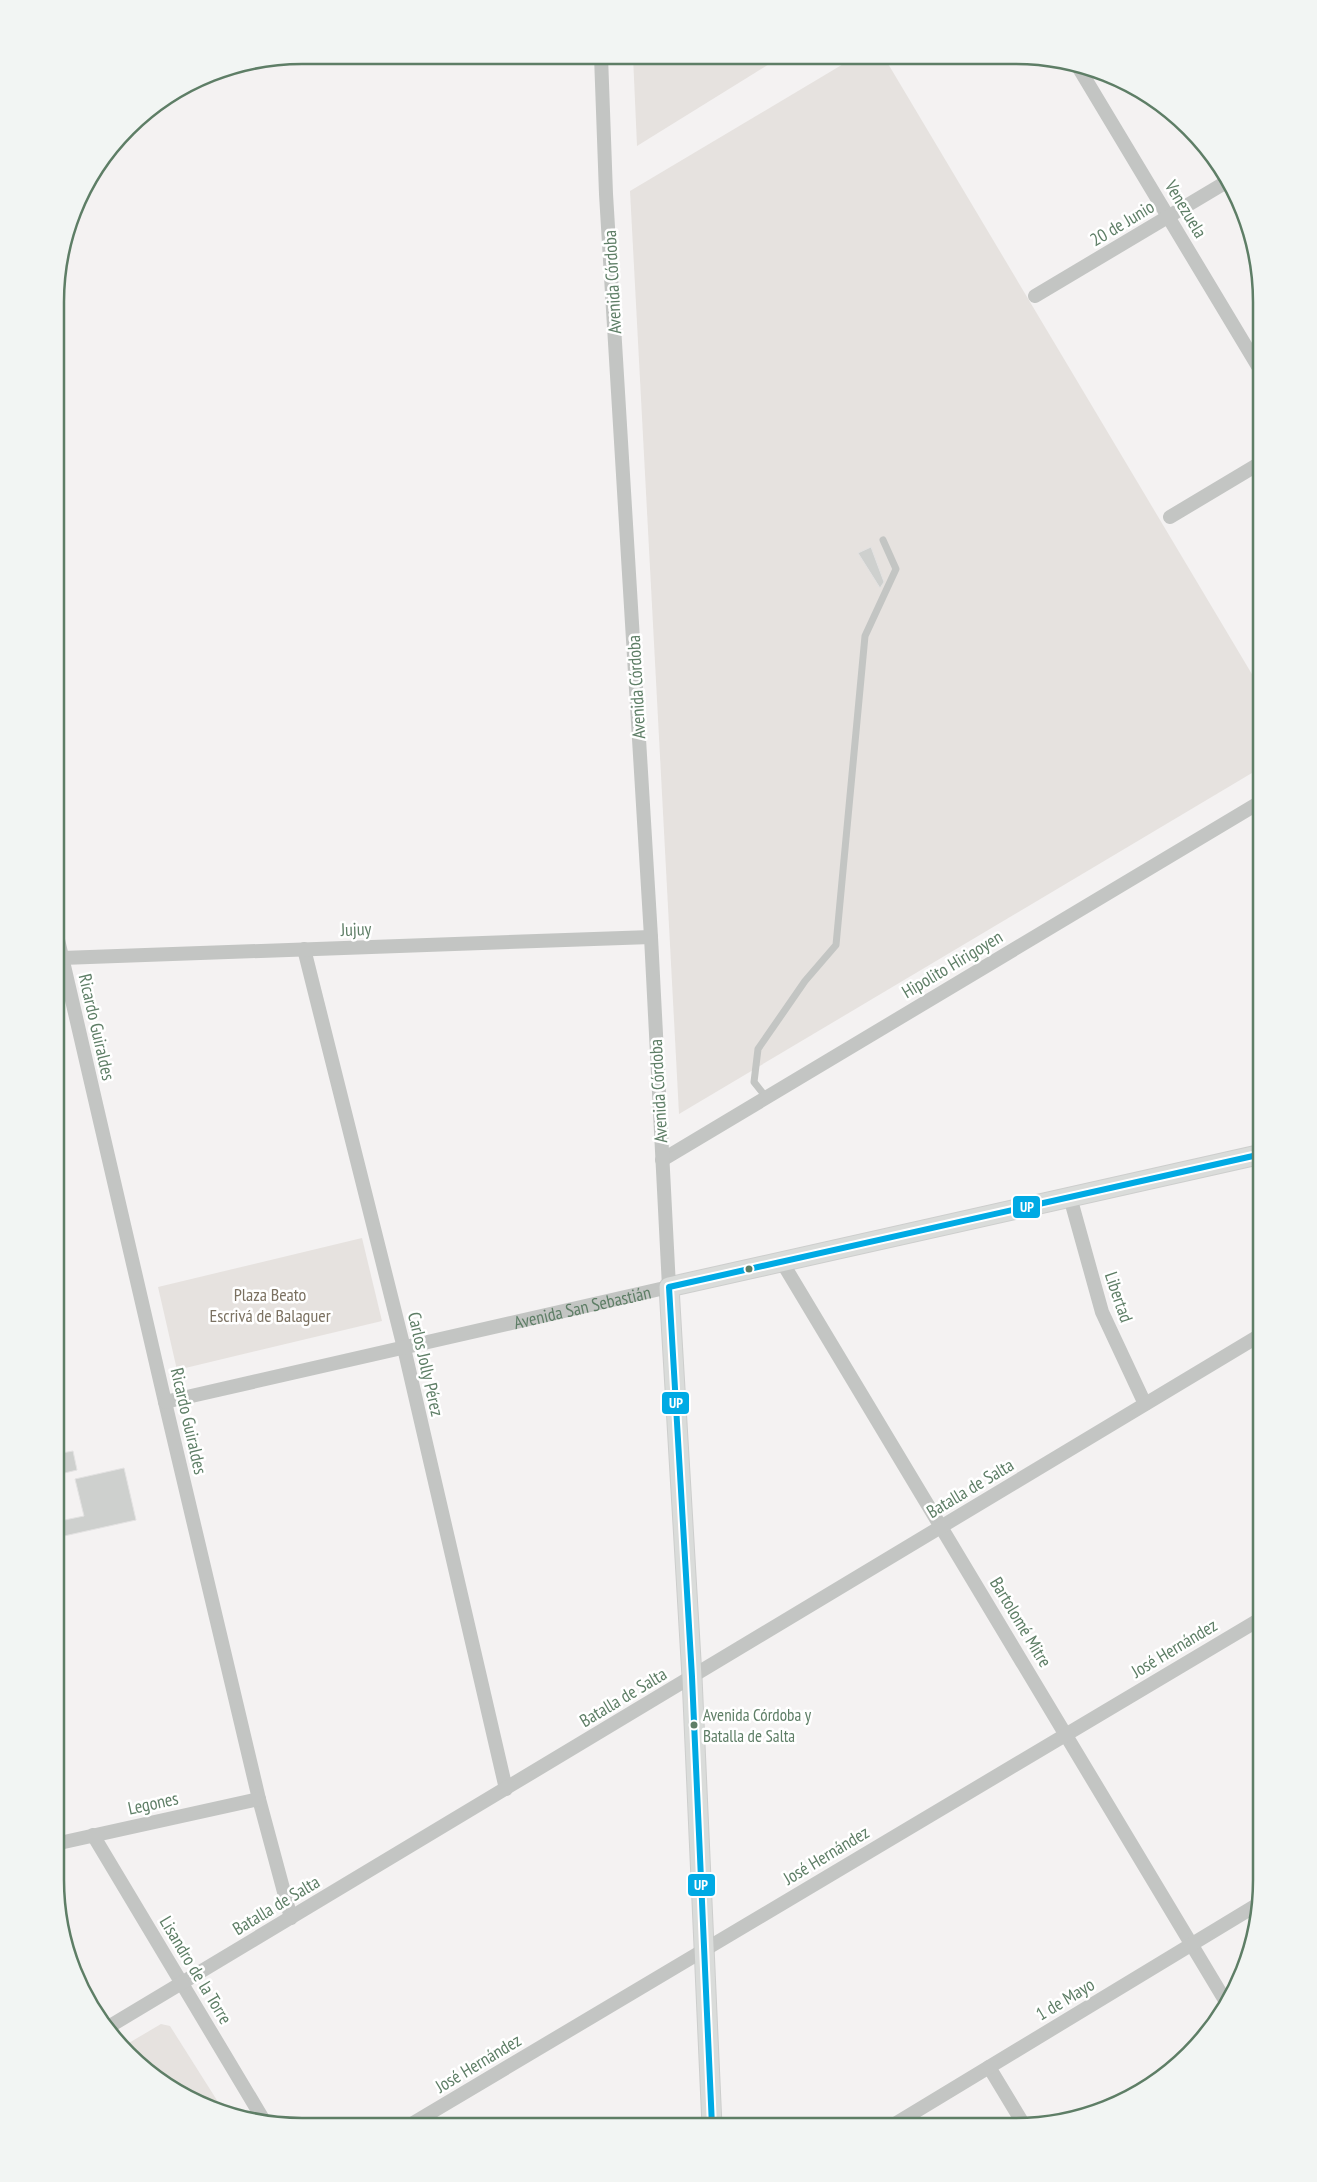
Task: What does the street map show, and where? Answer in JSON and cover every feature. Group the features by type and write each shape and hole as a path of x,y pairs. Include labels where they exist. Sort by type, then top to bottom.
{"street":[{"name":"Avenida Córdoba","path":"601,64 607,204 651,937 692,1677 712,2118"},
{"name":"Venezuela","path":"1082,73 1253,358"},
{"name":"20 de Junio","path":"1035,296 1222,185"},
{"path":"1170,517 1253,467"},
{"name":"Hipolito Hirigoyen","path":"662,1160 1253,806"},
{"name":"Jujuy","path":"64,958 651,937"},
{"name":"Carlos Jolly Pérez","path":"304,949 404,1348 506,1789"},
{"name":"Ricardo Guiraldes","path":"64,967 259,1798 291,1918"},
{"name":"Avenida San Sebastián","path":"165,1402 1253,1156"},
{"name":"Libertad","path":"1070,1197 1102,1312 1144,1404"},
{"name":"Bartolomé Mitre","path":"782,1262 1223,1996"},
{"name":"Batalla de Salta","path":"113,2025 1253,1339"},
{"name":"José Hernández","path":"422,2118 1253,1623"},
{"name":"Legones","path":"64,1842 259,1798"},
{"name":"Lisandro de la Torre","path":"93,1835 260,2115"},
{"name":"1 de Mayo","path":"905,2118 1251,1908"},
{"path":"990,2067 1020,2118"}],"lane":[{"path":"766,1097 754,1082 758,1049 805,981 836,945 865,636 896,569 883,540"}],"green space":[{"path":"633,64 769,64 637,146"},
{"path":"843,64 888,64 1253,676 1253,772 679,1114 630,191"},
{"name":"Plaza Beato Escrivá de Balaguer","path":"362,1238 382,1321 177,1370 158,1287"},
{"path":"161,2024 170,2026 219,2103 196,2094 169,2078 128,2043"}],"building":[{"path":"871,547 884,582 880,588 858,553"},
{"path":"73,1451 77,1470 64,1473 64,1453"},
{"path":"124,1468 136,1520 64,1536 64,1520 84,1516 75,1479"}],"transit line":[{"name":"UP","path":"712,2118 692,1677 669,1287 1253,1156"}],"place":[{"name":"Avenida Córdoba y Batalla de Salta","path":"694,1725"}]}
